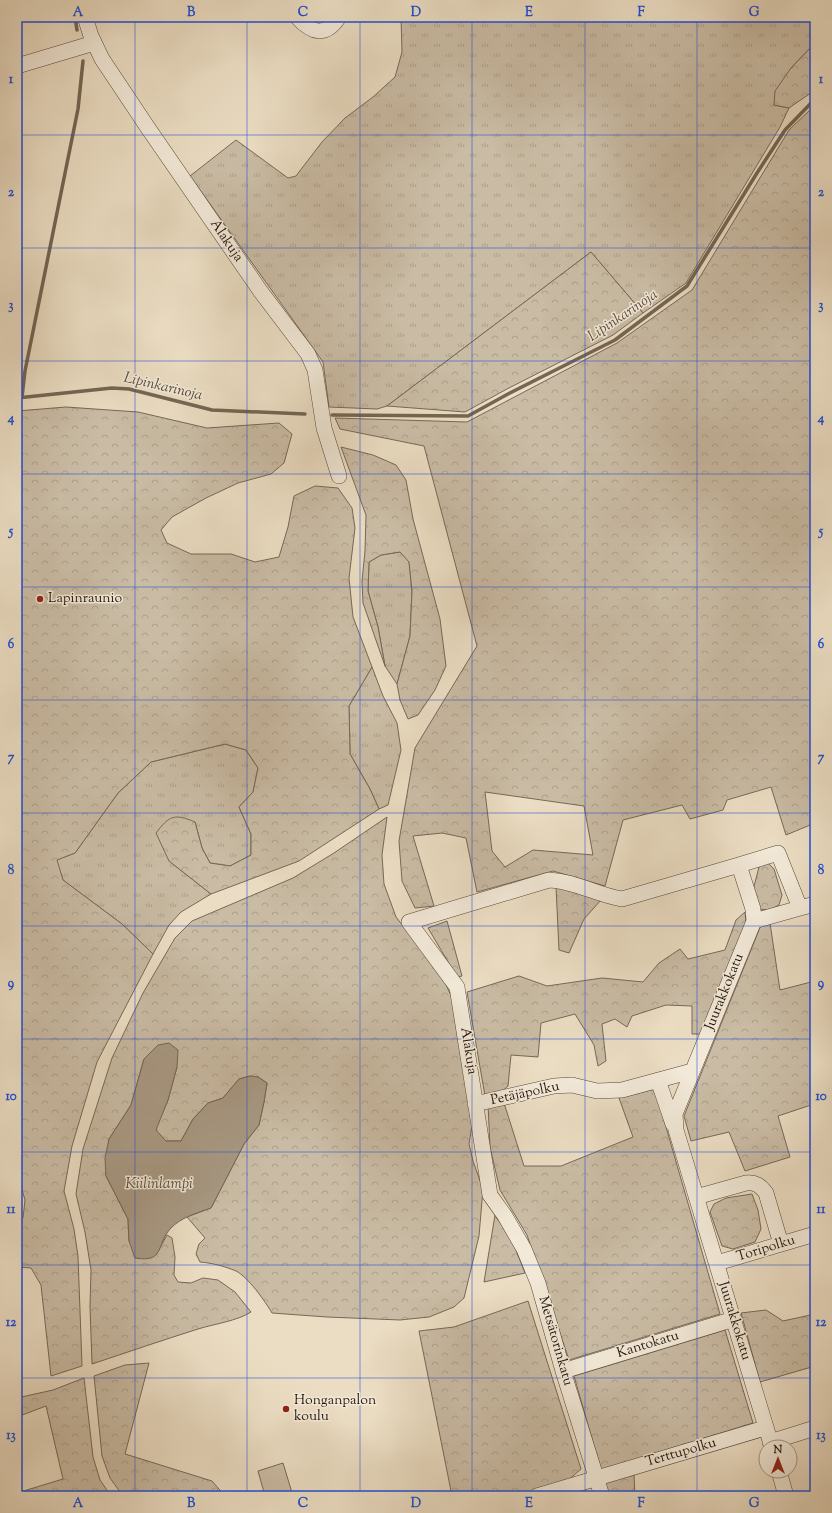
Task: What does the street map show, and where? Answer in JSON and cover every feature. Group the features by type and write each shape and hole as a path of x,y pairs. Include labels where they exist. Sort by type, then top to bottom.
{"street":[{"name":"Alakuja","path":"85,17 94,44 102,59 261,292 308,354 314,370 324,428 340,476"},
{"path":"297,17 308,28 316,31 330,29 339,17"},
{"path":"17,66 94,44"},
{"path":"800,908 778,853 739,865 753,909 754,921 815,904"},
{"name":"Alakuja","path":"490,1195 457,987 409,922 549,880 562,881 608,897 622,898 739,865"},
{"name":"Juurakkokatu","path":"754,921 675,1114 676,1130 769,1439"},
{"name":"Petäjäpolku","path":"475,1104 554,1086 572,1085 597,1091 622,1090 692,1071"},
{"path":"658,1080 676,1130"},
{"path":"696,1197 746,1183 752,1182 760,1186 766,1193 781,1244"},
{"name":"Metsätorinkatu","path":"490,1195 505,1216 524,1249 538,1283 563,1371 602,1496"},
{"name":"Toripolku","path":"717,1263 815,1234"},
{"name":"Kantokatu","path":"563,1371 734,1319"},
{"name":"Terttupolku","path":"769,1439 815,1428"},
{"name":"Terttupolku","path":"537,1496 596,1477 758,1441"},
{"path":"781,1479 786,1496"}],"green space":[{"path":"401,17 815,17 815,43 791,68 774,105 789,108 780,127 686,283 643,313 591,252 387,406 377,409 329,407 323,362 190,176 236,140 288,178 296,176 322,142 345,118 373,97 395,77 402,52"},
{"path":"815,43 815,90 789,108 774,105 775,91 791,68"},
{"path":"815,105 815,823 786,835 771,787 727,800 723,810 690,819 682,805 623,820 605,886 553,871 477,892 466,838 442,833 413,836 434,906 415,908 402,881 399,841 415,748 477,646 424,446 340,429 335,418 467,422 617,343 692,290 789,130","holes":["485,792 584,806 593,855 533,850 505,867 492,851"]},
{"path":"591,252 643,313 613,335 465,412 387,406"},
{"path":"66,407 138,412 207,428 279,423 292,434 284,463 271,474 238,483 206,498 172,517 161,530 167,543 191,554 231,554 255,562 279,557 288,527 294,496 315,486 338,488 352,508 355,528 349,578 353,617 372,667 349,706 350,754 370,789 379,809 299,861 211,894 169,861 156,833 172,818 177,817 188,819 195,822 202,848 210,863 230,866 251,855 251,834 239,807 253,792 258,768 246,750 225,744 151,762 118,793 75,853 57,860 63,880 122,924 153,954 97,1062 72,1146 64,1191 74,1229 78,1256 82,1366 51,1376 41,1285 31,1268 17,1267 17,1220 23,1218 25,1200 17,1172 17,411"},
{"path":"341,447 373,455 396,465 406,480 413,519 440,619 446,666 435,690 418,715 408,719 400,700 397,684 410,636 412,591 409,562 400,552 381,555 369,562 368,591 378,627 385,666 363,603 362,581 366,515"},
{"path":"400,552 409,561 412,591 410,636 397,684 385,666 378,627 368,591 369,562 381,555"},
{"path":"372,667 383,696 397,723 401,750 388,805 379,809 370,789 350,754 349,706"},
{"path":"225,744 246,750 258,768 253,792 239,807 251,834 251,855 230,866 210,863 202,848 195,822 169,861 211,894 181,912 169,925 153,954 122,924 63,880 56,860 75,853 118,793 151,762"},
{"path":"387,817 382,855 384,884 396,917 441,974 459,1013 473,1119 469,1144 473,1161 483,1189 479,1236 464,1298 454,1307 429,1317 400,1320 272,1313 256,1290 241,1274 222,1266 200,1262 196,1254 199,1244 205,1238 187,1217 211,1208 244,1144 259,1125 267,1083 258,1077 250,1076 239,1079 223,1098 208,1103 193,1119 181,1141 166,1141 155,1130 168,1100 177,1067 144,1059 131,1105 109,1139 106,1176 128,1219 129,1241 156,1255 167,1235 172,1238 175,1257 174,1275 178,1282 191,1283 203,1278 218,1280 235,1292 251,1312 232,1320 198,1329 92,1364 90,1306 91,1270 85,1232 76,1194 83,1149 112,1058 143,993 175,938 192,921 293,878 334,853"},
{"path":"767,862 774,869 782,895 779,905 769,910 759,909 753,890 759,867"},
{"path":"556,887 601,900 584,919 569,953 559,950"},
{"path":"745,912 746,922 705,1034 692,1034 692,1006 666,1005 632,1016 627,1027 615,1019 602,1024 606,1061 598,1066 594,1045 575,1014 541,1023 538,1057 511,1055 508,1086 501,1092 485,1096 467,992 519,976 547,986 602,978 643,982 659,963 680,949 688,959 725,950 736,920"},
{"path":"447,921 462,976 457,977 428,928"},
{"path":"770,923 780,990 815,981 815,1106 814,1104 778,1116 790,1157 745,1171 729,1132 691,1141 684,1116 761,925"},
{"path":"655,1089 720,1314 569,1360 527,1235 500,1190 490,1147 488,1104 504,1103 524,1166 561,1166 633,1137 619,1098"},
{"path":"752,1194 758,1210 761,1229 755,1242 733,1249 722,1246 710,1212 714,1204 726,1198"},
{"path":"495,1215 512,1240 525,1273 484,1282"},
{"path":"528,1301 581,1469 565,1483 519,1496 456,1496 451,1491 419,1331 454,1327"},
{"path":"766,1310 783,1321 815,1314 815,1366 760,1382 741,1313"},
{"path":"725,1330 753,1423 601,1470 574,1376"},
{"path":"149,1363 125,1454 212,1481 225,1496 123,1496 110,1478 102,1456 94,1376 125,1365"},
{"path":"84,1378 93,1457 100,1480 111,1496 17,1496 17,1493 63,1479 46,1406 17,1417 17,1398 53,1390"},
{"path":"283,1463 293,1496 265,1496 258,1471"},
{"path":"634,1475 635,1496 608,1496 603,1482"}],"water":[{"name":"Kiilinlampi","path":"169,1043 178,1050 177,1067 168,1100 156,1130 166,1141 181,1141 193,1119 208,1103 223,1098 239,1079 250,1076 258,1077 267,1083 264,1102 259,1125 244,1144 211,1208 189,1216 174,1225 166,1235 156,1255 145,1259 135,1258 129,1241 128,1219 106,1176 105,1158 109,1139 131,1105 144,1059 158,1045"}],"waterway":[{"path":"75,17 77,30"},
{"path":"22,397 25,371 78,109 83,61"},
{"name":"Lipinkarinoja","path":"332,415 468,416 615,340 687,286 785,130 815,99"},
{"name":"Lipinkarinoja","path":"17,398 112,388 129,389 212,410 305,414"}],"place":[{"name":"Lapinraunio","path":"40,599"},
{"name":"Honganpalon koulu","path":"286,1409"}]}
